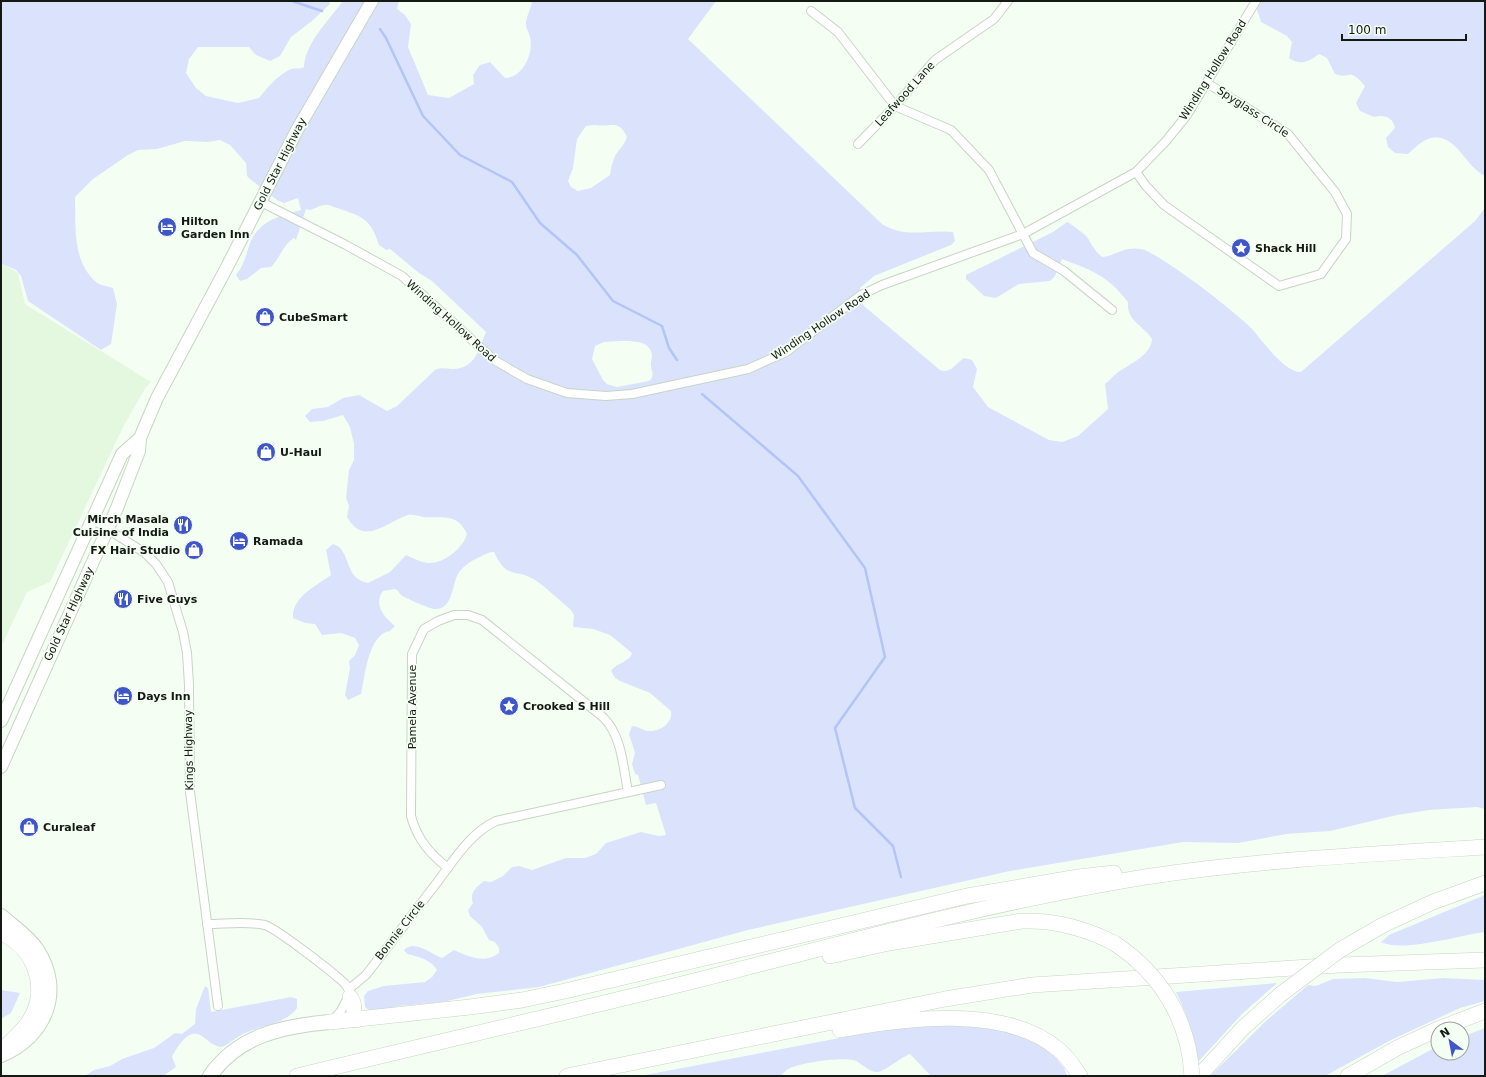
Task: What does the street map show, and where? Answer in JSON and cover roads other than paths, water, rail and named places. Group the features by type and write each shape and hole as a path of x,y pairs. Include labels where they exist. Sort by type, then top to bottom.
{"highway":[{"path":"297,1076 706,978 924,923 1034,898 1146,877 1282,860 1485,847"},
{"path":"210,1076 232,1053 256,1038 284,1028 522,1000 565,992 897,911 1012,887 1214,860 1282,860"},
{"path":"1199,1076 1242,1028 1281,994 1340,950 1383,925 1433,902 1485,883"},
{"path":"1,916 25,936 38,950 48,971 50,990 47,1010 40,1025 23,1042 1,1054"},
{"path":"297,1076 451,1046 852,951 962,930 1018,922 1042,921 1080,928 1114,942 1146,968 1170,998 1185,1033 1192,1076"},
{"path":"1,933 16,942 29,956 35,969 39,991 36,1008 29,1022 1,1054"},
{"path":"567,1076 945,998 1032,985 1340,965 1485,960"},
{"path":"350,993 354,1001 353,1012 356,1020"},
{"path":"1459,1021 1485,1011"},
{"path":"589,1072 707,1055 872,1024 926,1019 962,1019 996,1022 1031,1033 1059,1050 1080,1076"},
{"path":"1348,1076 1397,1048 1430,1033"},
{"path":"1352,1076 1397,1048"}],"main road":[{"name":"Gold Star Highway","path":"1,767 22,717 108,528 139,452 140,438 157,398 261,202 296,130 372,1"},
{"name":"Gold Star Highway","path":"1,720 122,454 140,438"}],"street":[{"name":"Leafwood Lane","path":"858,144 895,106 935,60 994,19 1008,1"},
{"name":"Winding Hollow Road","path":"261,202 346,245 402,276 494,360 527,379 567,392 606,396 632,394 748,369 786,352 861,295 882,285 1023,234 1136,172 1166,141 1186,116 1256,1"},
{"path":"811,11 838,32 895,106 951,130 989,170 1033,253 1064,271 1112,310"},
{"name":"Spyglass Circle","path":"1136,172 1146,186 1164,205 1279,286 1321,274 1346,239 1347,214 1335,192 1288,134 1207,83"},
{"name":"Kings Highway","path":"92,519 145,553 161,570 168,582 183,632 187,653 189,685 190,792 218,1006"},
{"name":"Pamela Avenue","path":"448,868 436,858 422,842 414,828 411,816 412,654 424,629 438,620 454,615 468,615 482,620 611,724 618,740 628,792"},
{"path":"448,868 475,834 484,826 496,821 661,785"},
{"name":"Bonnie Circle","path":"350,993 366,975 448,868"},
{"path":"207,924 254,924 266,926 280,933 298,946 345,984 350,993 340,1012 330,1022"}],"waterway":[{"path":"292,1 322,11"},
{"path":"380,29 386,38 423,116 460,155 512,182 540,223 577,255 613,301 662,326 669,348 677,360"},
{"path":"702,394 798,476 865,568 885,657 835,728 855,808 893,846 901,877"}],"place":[{"name":"Hilton Garden Inn","path":"167,227"},
{"name":"Shack Hill","path":"1241,248"},
{"name":"CubeSmart","path":"265,317"},
{"name":"U-Haul","path":"266,452"},
{"name":"Mirch Masala Cuisine of India","path":"183,525"},
{"name":"Ramada","path":"239,541"},
{"name":"FX Hair Studio","path":"194,550"},
{"name":"Five Guys","path":"123,599"},
{"name":"Days Inn","path":"123,696"},
{"name":"Crooked S Hill","path":"509,706"},
{"name":"Curaleaf","path":"29,827"}]}
